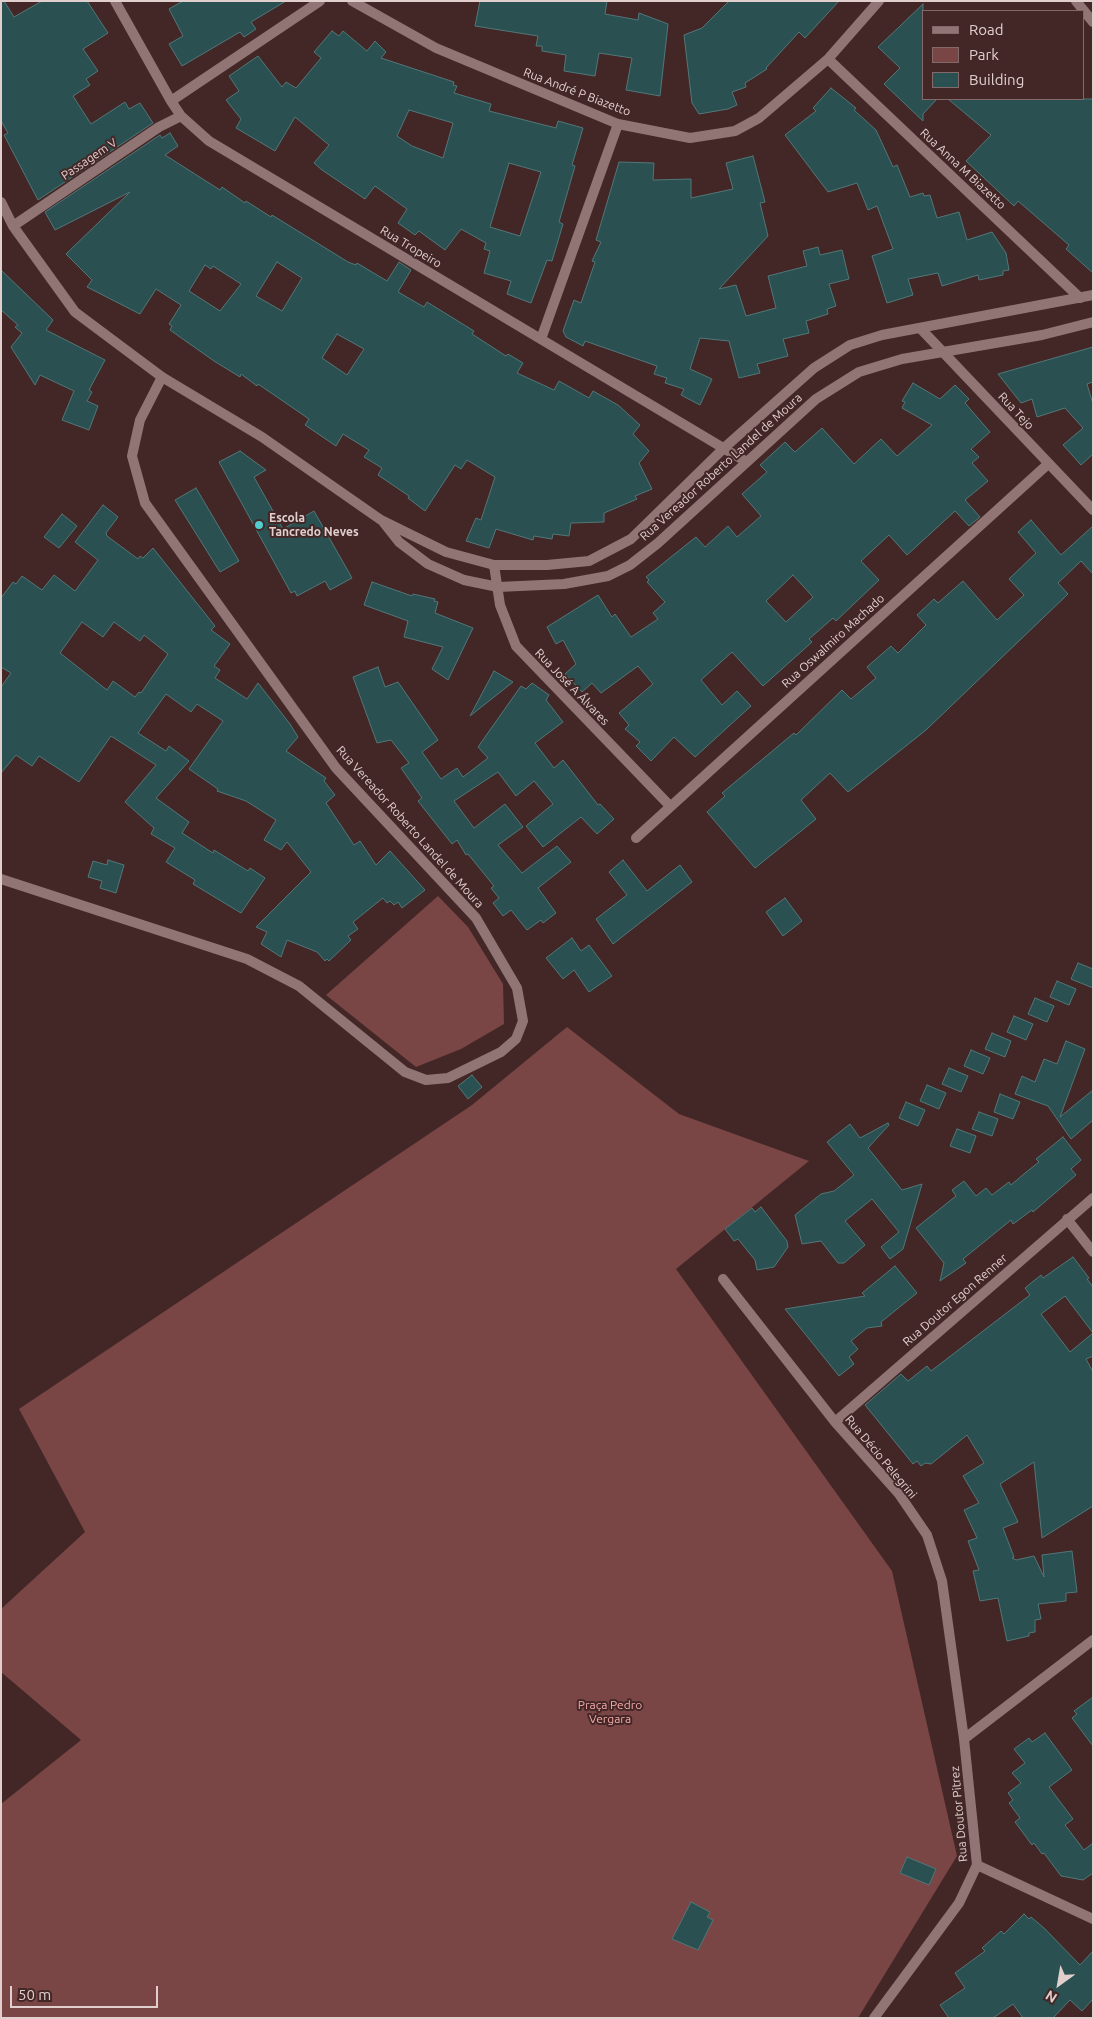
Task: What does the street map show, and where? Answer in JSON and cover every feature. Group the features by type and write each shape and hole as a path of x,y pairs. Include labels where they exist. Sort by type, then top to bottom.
{"street":[{"name":"Rua Tropeiro","path":"115,1 171,101 182,116 209,141 745,461"},
{"path":"171,101 320,1"},
{"name":"Rua André P Biazetto","path":"352,1 436,48 618,124 690,138 735,131 759,118 828,59 880,1"},
{"path":"1084,11 1093,22"},
{"name":"Rua Anna M Biazetto","path":"828,59 1080,298"},
{"name":"Passagem V","path":"12,226 159,127 182,116"},
{"path":"541,339 618,124"},
{"name":"Rua Vereador Roberto Landel de Moura","path":"1,202 12,226 74,312 162,377 262,438 382,520 446,552 494,565 547,565 589,561 631,539 724,448 814,368 850,345 882,334 921,329 1093,295"},
{"name":"Rua Vereador Roberto Landel de Moura","path":"382,520 399,542 428,564 464,580 498,587 590,580 608,576 630,565 658,543 745,461 816,399 859,372 902,359 1042,335 1093,322"},
{"name":"Rua Tejo","path":"921,329 1093,510"},
{"name":"Rua Vereador Roberto Landel de Moura","path":"1,880 247,958 299,986 405,1072 426,1080 448,1078 501,1052 516,1039 523,1021 517,988 476,918 336,768 145,503 132,456 140,420 162,377"},
{"name":"Rua Oswalmiro Machado","path":"636,838 1048,464"},
{"name":"Rua José A Álvares","path":"494,565 500,605 516,646 670,806"},
{"name":"Rua Doutor Egon Renner","path":"835,1422 1093,1198"},
{"path":"1067,1219 1093,1252"},
{"name":"Rua Décio Pelegrini","path":"723,1279 835,1422 899,1494 926,1535 942,1581 964,1739"},
{"path":"964,1739 1093,1640"},
{"name":"Rua Doutor Pitrez","path":"874,2018 959,1903 977,1865 964,1739"},
{"path":"977,1865 1093,1919"}],"green space":[{"path":"438,896 468,927 503,984 504,1024 461,1049 416,1067 326,995"},
{"name":"Praça Pedro Vergara","path":"567,1027 679,1114 809,1161 676,1269 892,1571 957,1856 858,2018 1,2018 1,1804 81,1740 1,1672 1,1609 85,1532 19,1409 472,1105"}],"building":[{"path":"1,1 4,1 14,17 42,1 87,1 108,33 83,49 98,71 86,79 90,85 73,96 91,124 125,102 129,109 140,103 153,123 38,200 4,135 8,133 1,121"},
{"path":"183,1 286,1 251,22 256,29 244,37 240,32 182,66 169,44 183,36 169,9"},
{"path":"480,1 607,1 605,14 638,20 639,13 668,24 660,96 626,90 632,58 599,53 595,76 564,71 566,55 542,51 542,46 536,46 538,36 475,26"},
{"path":"729,1 839,1 805,38 799,32 767,69 745,83 746,87 732,92 737,105 728,109 699,114 692,103 684,35 702,28"},
{"path":"923,4 922,100 936,100 923,114 923,121 884,84 900,68 878,47"},
{"path":"332,31 339,36 343,31 367,51 375,41 386,52 381,58 454,82 453,85 457,86 454,93 491,104 489,111 556,128 558,121 583,128 572,165 575,166 559,222 563,224 552,261 547,260 531,303 507,294 511,281 484,273 490,251 484,249 486,243 461,229 445,250 419,231 415,235 398,223 407,209 375,186 365,199 322,170 314,163 329,145 295,117 275,151 236,128 241,119 226,100 239,91 229,76 258,56 282,87 286,82 296,88 321,58 314,52","holes":["409,110 453,123 443,158 412,146 397,136","509,163 541,172 520,236 490,227"]},
{"path":"831,88 856,108 854,110 876,130 893,167 897,165 910,197 923,193 924,196 930,195 937,218 959,212 967,240 992,232 1006,253 1009,270 1003,271 1003,275 979,280 978,275 942,286 938,273 908,279 913,295 887,303 872,256 893,249 877,206 868,210 857,183 828,192 785,135 816,111 813,108"},
{"path":"1093,99 1093,273 1066,249 1069,245 1018,201 1014,206 966,161 991,135 949,100"},
{"path":"170,133 178,146 165,155 220,190 222,187 245,203 246,201 271,217 272,215 348,262 356,265 357,263 387,281 399,262 411,270 398,292 424,307 427,302 474,331 472,334 506,356 508,354 523,363 517,373 554,390 559,381 589,398 593,391 618,405 640,425 633,434 649,451 639,463 652,489 635,496 637,499 604,513 604,522 571,523 569,536 553,534 552,539 534,536 533,540 496,529 489,548 466,541 476,518 481,520 495,477 467,460 461,469 455,465 425,511 408,498 409,496 378,475 382,468 364,457 369,450 343,434 336,446 305,425 309,419 258,384 257,386 241,374 240,377 214,361 170,330 172,326 169,324 181,305 156,289 140,314 87,287 92,280 66,254 130,192 55,230 45,212 160,135 162,138","holes":["277,262 302,278 282,311 256,296","205,265 211,269 213,266 241,284 220,311 189,291","337,334 364,349 347,375 322,358"]},
{"path":"753,156 765,202 760,203 768,236 719,289 736,285 746,316 776,308 768,276 807,266 803,251 818,247 820,255 842,250 849,279 829,284 836,306 827,309 828,314 806,321 809,333 783,339 788,356 757,364 760,373 739,378 729,341 700,338 690,369 712,379 700,405 681,395 684,389 665,383 667,378 654,374 657,366 585,341 583,346 566,337 563,331 574,300 581,303 595,262 592,261 601,242 596,240 619,162 654,163 653,180 691,179 691,198 733,189 726,163"},
{"path":"1,270 53,320 46,330 105,360 89,390 92,392 87,401 98,406 89,430 62,420 74,391 40,375 35,385 11,347 22,333 15,327 18,325 1,310"},
{"path":"1093,347 1093,382 1087,384 1093,404 1093,454 1081,465 1063,445 1083,428 1065,408 1037,417 1032,399 1021,403 998,374"},
{"path":"913,383 940,399 955,385 969,399 965,403 990,432 971,449 979,457 972,463 988,481 965,500 980,517 969,526 955,511 907,555 889,535 861,561 879,580 836,621 833,618 809,639 812,642 763,686 732,652 701,680 722,705 737,691 751,706 695,757 674,737 651,761 636,746 640,742 625,729 629,725 619,713 653,684 638,666 601,693 592,683 582,692 565,674 576,664 563,640 556,644 547,627 598,595 612,617 615,614 631,637 658,619 653,613 665,602 647,582 649,580 646,577 696,537 705,547 728,526 737,537 761,516 742,494 767,472 760,465 785,442 795,452 822,428 854,464 881,439 897,456 932,425 902,408 905,402 902,401","holes":["793,575 813,597 786,622 766,601"]},
{"path":"240,451 266,470 254,477 283,529 314,511 352,578 330,590 325,581 297,596 295,591 291,593 219,462"},
{"path":"196,488 239,561 220,572 175,500"},
{"path":"103,505 118,517 106,533 107,536 138,559 140,556 143,558 153,548 215,626 211,630 230,644 214,666 220,670 215,678 247,699 258,683 298,737 286,751 326,778 324,781 335,795 326,803 354,845 360,841 376,865 390,851 425,890 402,908 398,902 394,905 390,901 387,903 383,898 353,922 358,929 348,936 351,940 329,961 327,959 325,961 317,952 287,940 281,957 261,944 267,932 256,927 311,872 287,842 281,850 264,840 276,820 246,801 217,791 218,789 189,769 223,721 197,704 191,712 166,694 138,733 166,751 169,746 189,761 156,798 189,822 182,833 213,853 214,850 248,871 250,868 265,878 241,913 193,884 195,880 166,862 175,848 151,834 154,828 125,802 156,765 111,736 79,782 39,756 32,766 16,755 1,773 1,687 11,673 1,667 1,598 13,582 16,584 22,576 42,590 54,575 75,591 98,560 75,542","holes":["82,622 103,637 114,622 140,641 144,635 168,654 141,693 139,692 135,697 113,681 107,690 60,653"]},
{"path":"62,514 77,526 59,548 44,537"},
{"path":"1031,520 1061,555 1093,526 1093,574 1081,561 1058,583 1068,594 926,730 848,792 830,773 801,800 816,819 755,868 707,812 725,796 722,793 794,733 796,735 842,690 851,699 876,678 867,667 891,646 898,653 926,625 917,615 934,599 938,603 963,581 997,620 1024,595 1009,579 1036,553 1018,532"},
{"path":"372,582 412,596 413,594 435,599 434,601 438,602 435,613 473,628 448,680 432,669 443,647 404,637 408,621 364,605"},
{"path":"378,667 385,687 398,682 438,740 422,752 441,779 457,768 463,777 488,758 478,747 521,686 526,689 532,683 549,695 546,700 563,722 535,743 554,768 563,760 598,805 600,804 614,819 597,834 581,817 543,847 526,826 553,804 534,781 516,796 498,772 454,801 474,828 505,804 523,827 498,845 522,873 557,846 571,862 538,888 556,913 543,923 541,920 527,930 511,910 503,916 493,903 499,898 491,888 494,886 468,854 466,855 457,840 452,844 418,801 422,798 401,768 409,763 391,740 377,743 353,677"},
{"path":"494,671 513,682 470,716"},
{"path":"108,860 124,865 116,893 100,888 102,881 88,877 93,861 107,865"},
{"path":"623,860 647,891 680,865 692,882 613,944 596,919 627,895 609,872"},
{"path":"785,898 802,921 783,936 766,912"},
{"path":"572,938 581,951 589,945 612,976 589,992 574,970 563,979 546,958"},
{"path":"1078,963 1093,969 1093,988 1071,979"},
{"path":"1057,981 1076,989 1069,1005 1050,997"},
{"path":"1035,998 1054,1006 1047,1022 1028,1014"},
{"path":"1014,1016 1033,1024 1026,1040 1007,1032"},
{"path":"992,1033 1011,1041 1005,1057 985,1049"},
{"path":"1066,1041 1085,1049 1060,1117 1093,1090 1093,1120 1071,1139 1048,1106 1015,1094 1022,1076 1035,1082 1044,1059 1057,1064"},
{"path":"971,1050 990,1058 983,1074 964,1066"},
{"path":"949,1068 968,1076 961,1092 942,1084"},
{"path":"472,1075 482,1087 468,1099 458,1086"},
{"path":"927,1085 946,1093 939,1109 920,1101"},
{"path":"1000,1094 1020,1102 1013,1119 994,1112"},
{"path":"906,1102 925,1110 918,1126 899,1118"},
{"path":"979,1112 998,1119 992,1136 972,1129"},
{"path":"888,1123 889,1125 868,1148 902,1190 922,1184 903,1249 890,1259 881,1247 899,1232 872,1199 845,1221 865,1245 844,1263 838,1263 821,1241 802,1244 795,1215 821,1194 834,1191 854,1175 827,1142 850,1124 860,1138"},
{"path":"957,1129 976,1136 970,1153 950,1146"},
{"path":"1063,1137 1081,1160 1071,1169 1076,1175 1033,1212 1032,1210 1013,1224 1011,1220 963,1259 966,1263 940,1281 944,1263 916,1228 956,1196 952,1190 964,1181 976,1196 986,1188 992,1195 1009,1182 1011,1185 1039,1162 1036,1159"},
{"path":"761,1207 787,1241 788,1247 774,1267 757,1270 755,1260 738,1239 734,1241 725,1229 752,1208 755,1212"},
{"path":"1073,1257 1089,1278 1087,1279 1093,1287 1093,1333 1093,1356 1086,1359 1093,1372 1093,1506 1042,1538 1034,1462 1000,1484 1018,1522 1003,1528 1014,1557 1012,1558 1016,1560 1034,1556 1044,1577 1042,1555 1072,1551 1077,1592 1066,1593 1066,1601 1038,1604 1041,1619 1035,1620 1035,1632 1029,1633 1029,1636 1007,1641 998,1598 980,1601 973,1571 979,1570 968,1541 977,1538 964,1510 979,1503 963,1476 984,1463 967,1435 931,1464 925,1463 921,1466 917,1461 913,1464 865,1405 901,1374 908,1381 927,1366 931,1371 1030,1295 1025,1288 1041,1275 1043,1278","holes":["1065,1296 1093,1333 1070,1352 1041,1314"]},
{"path":"895,1266 917,1293 881,1322 882,1326 867,1328 851,1341 858,1349 849,1357 854,1364 839,1376 785,1309 865,1296 862,1293"},
{"path":"1093,1697 1093,1746 1072,1718 1077,1714 1074,1711"},
{"path":"1045,1733 1072,1770 1049,1787 1073,1819 1065,1825 1084,1850 1093,1843 1093,1873 1083,1880 1061,1876 1044,1853 1042,1854 1034,1843 1032,1845 1015,1822 1020,1818 1009,1803 1013,1800 1008,1793 1021,1783 1012,1773 1025,1763 1014,1749 1029,1738 1032,1742"},
{"path":"907,1857 936,1869 929,1885 900,1873"},
{"path":"691,1902 710,1912 707,1917 713,1920 698,1950 672,1939"},
{"path":"1024,1914 1029,1919 1031,1917 1044,1928 1080,1965 1093,1951 1093,1999 1082,2011 1070,2000 1053,2018 1023,2018 1013,2004 993,2018 949,2018 940,2005 965,1988 955,1973 985,1951 982,1948 1001,1931 1004,1934"}],"place":[{"name":"Escola Tancredo Neves","path":"259,525"}]}
